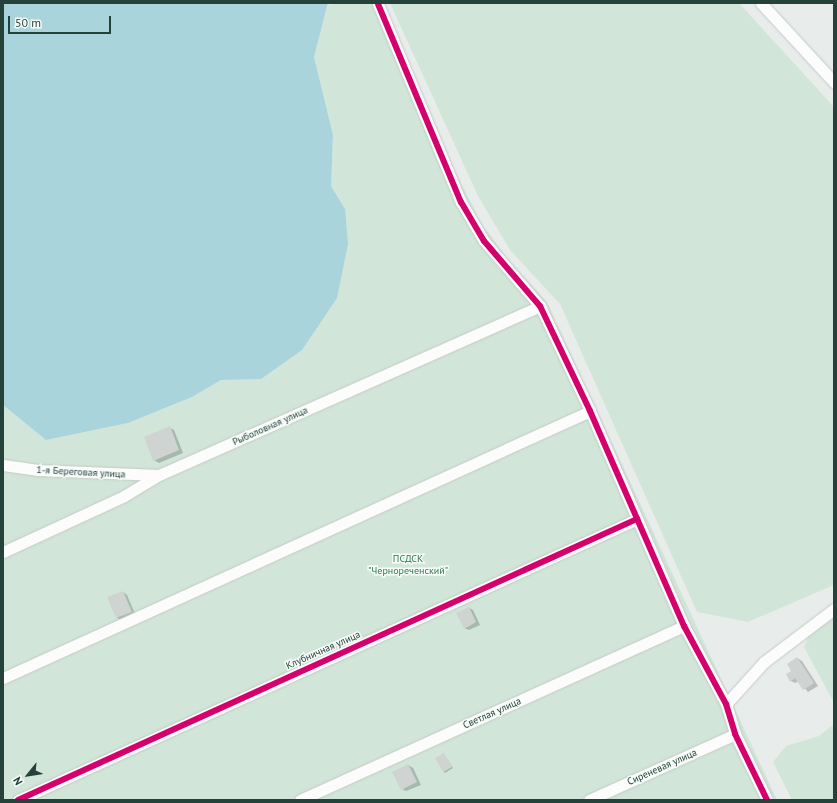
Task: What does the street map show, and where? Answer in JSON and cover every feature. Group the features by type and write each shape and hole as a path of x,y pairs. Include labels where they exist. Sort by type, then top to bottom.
{"street":[{"path":"761,3 834,82"},
{"path":"378,4 461,202 484,241 540,306 590,411 684,626 726,704 736,734 767,800"},
{"name":"Рыболовная улица","path":"3,552 124,496 159,475 540,306"},
{"path":"3,678 590,411"},
{"name":"1-я Береговая улица","path":"3,466 37,470 159,475"},
{"name":"Клубничная улица","path":"18,800 637,519"},
{"path":"726,704 764,662 834,609"},
{"name":"Светлая улица","path":"300,800 684,626"},
{"name":"Сиреневая улица","path":"589,800 736,734"}],"green space":[{"name":"ПСДСК \"Чернореченский\"","path":"339,3 384,3 455,171 481,223 508,259 547,302 777,800 3,800 3,405 46,440 128,423 192,397 221,380 261,379 345,209 331,186 333,135 314,57 328,5"},
{"path":"390,3 739,3 834,107 834,585 748,622 697,612 560,304 510,250 478,196"},
{"path":"834,616 834,703 804,647 810,633"},
{"path":"834,724 834,800 792,800 773,762 786,746 819,736"}],"water":[{"path":"3,3 328,3 314,57 333,135 331,186 345,209 348,244 337,298 302,350 261,379 221,380 192,397 128,423 46,440 3,405"}],"building":[{"path":"170,426 179,450 153,461 144,437"},
{"path":"123,591 132,612 116,618 107,597"},
{"path":"469,607 476,622 464,629 456,613"},
{"path":"797,657 814,683 803,690 795,678 790,682 786,674 791,671 787,664"},
{"path":"444,753 452,767 443,772 435,758"},
{"path":"408,764 417,782 401,790 392,772"}],"cycle path":[{"path":"378,4 461,202 484,241 540,306 590,411 684,626 726,704 735,734 767,800"},
{"path":"18,800 637,519"}]}
